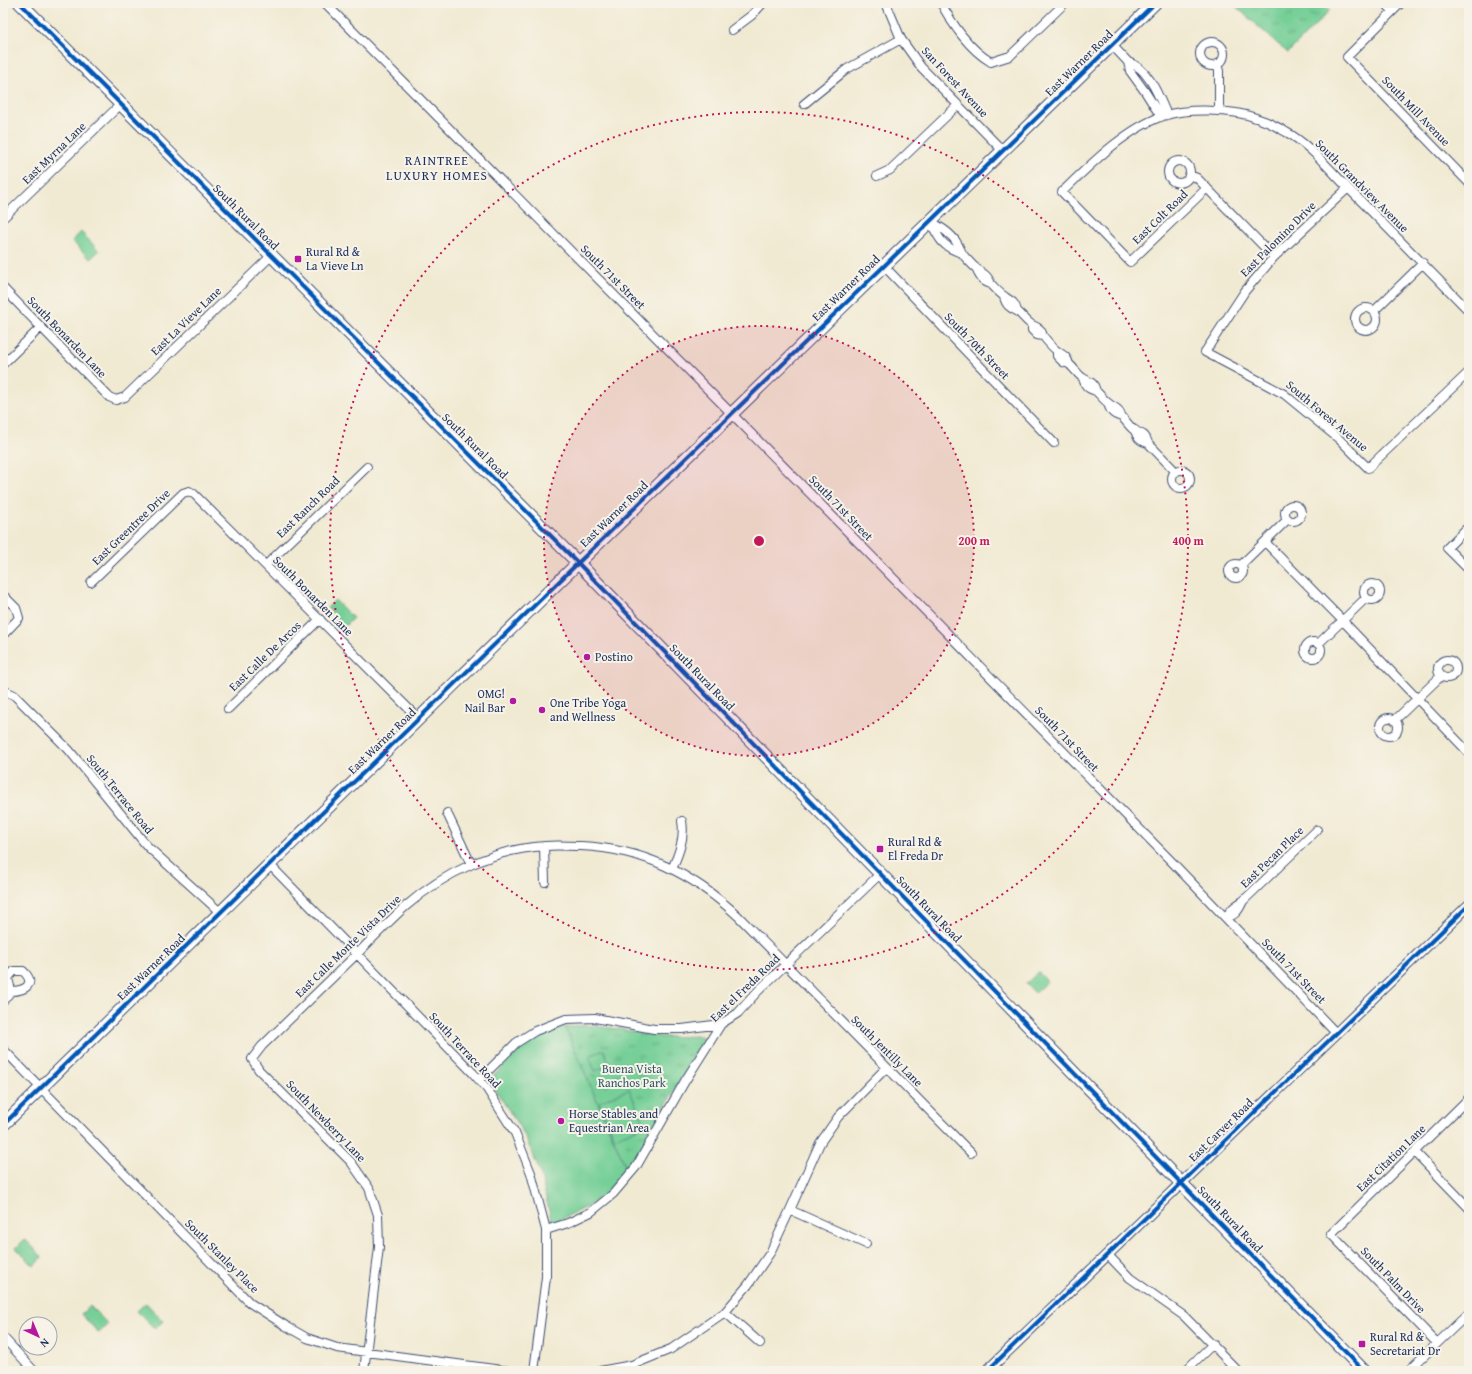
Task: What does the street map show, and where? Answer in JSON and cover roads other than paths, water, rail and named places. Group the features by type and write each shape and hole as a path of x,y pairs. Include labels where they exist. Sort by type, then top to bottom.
{"main road":[{"name":"South Rural Road","path":"20,3 578,563 1364,1371"},
{"name":"East Warner Road","path":"3,1125 578,563 1155,3"}],"street":[{"name":"South 71st Street","path":"325,3 732,414 1336,1032"},
{"path":"732,30 752,15 763,3"},
{"name":"San Forest Avenue","path":"886,3 901,39 921,67 1003,151"},
{"path":"941,3 948,17 962,35 984,58 991,62 1010,56 1065,3"},
{"path":"1385,3 1393,11 1401,3"},
{"name":"South Mill Avenue","path":"1393,11 1347,57 1469,183"},
{"path":"804,104 847,69 901,39"},
{"path":"1112,45 1128,62 1130,71 1164,116"},
{"path":"1128,62 1136,64 1154,87 1164,116"},
{"path":"1217,64 1219,71 1219,110"},
{"path":"1146,92 1154,87"},
{"name":"East Myrna Lane","path":"3,218 121,104"},
{"path":"877,176 890,170 958,105"},
{"name":"South Grandview Avenue","path":"1130,262 1062,192 1085,170 1129,133 1164,116 1192,111 1219,110 1255,117 1287,132 1311,151 1469,311"},
{"path":"1189,175 1197,178 1274,257"},
{"name":"East Colt Road","path":"1130,262 1207,188"},
{"name":"East Palomino Drive","path":"1205,352 1244,291 1274,257 1348,188"},
{"path":"930,221 946,231 957,242 962,253 977,269 978,276 985,282 991,284 1004,297 1006,303 1011,309 1017,310 1032,325 1032,330 1037,335 1043,336 1057,351 1057,356 1063,362 1070,364 1083,378 1084,384 1090,389 1096,391 1108,403 1109,409 1116,416 1122,417 1135,430 1136,436 1142,442 1148,443 1176,472"},
{"name":"East La Vieve Lane","path":"116,400 125,397 271,256"},
{"path":"1374,311 1423,263"},
{"name":"South 70th Street","path":"884,266 1054,443"},
{"name":"South Bonarden Lane","path":"3,288 109,397 116,400"},
{"path":"3,364 41,327"},
{"name":"South Forest Avenue","path":"1205,352 1284,394 1340,440 1368,468 1469,372"},
{"name":"East Ranch Road","path":"266,565 367,467"},
{"name":"South Bonarden Lane","path":"189,491 194,494 266,565 419,719"},
{"name":"East Greentree Drive","path":"91,582 183,493 189,491"},
{"path":"1241,565 1288,519"},
{"path":"1469,526 1447,548 1469,570"},
{"path":"1265,542 1469,754"},
{"path":"3,595 16,608 19,618 3,635"},
{"path":"1318,644 1366,598"},
{"name":"East Calle De Arcos","path":"228,709 320,619"},
{"path":"1395,720 1441,676"},
{"name":"South Terrace Road","path":"3,690 14,695 69,750 147,846 220,913"},
{"path":"447,813 471,864"},
{"path":"672,869 677,858 684,832 682,821"},
{"name":"East Pecan Place","path":"1226,918 1229,910 1243,901 1316,830"},
{"path":"544,846 545,882"},
{"name":"East Calle Monte Vista Drive","path":"252,1059 262,1046 406,906 449,875 471,864 510,851 544,846 600,847 641,856 682,874 720,899 786,965"},
{"name":"South Terrace Road","path":"270,865 479,1080 487,1089 515,1133 531,1173 546,1230 546,1277 534,1371"},
{"name":"East el Freda Road","path":"546,1230 568,1224 591,1212 613,1194 636,1166 685,1081 721,1024 738,1013 880,874"},
{"name":"East Carver Road","path":"987,1371 1469,905"},
{"name":"South Jentilly Lane","path":"786,965 971,1153"},
{"path":"3,1001 11,991"},
{"path":"479,1080 516,1043 535,1031 566,1019 595,1018 654,1029 682,1029 721,1024"},
{"name":"South Stanley Place","path":"3,1049 250,1303 286,1326 307,1338 337,1348 509,1371"},
{"name":"South Newberry Lane","path":"252,1059 260,1070 351,1162 369,1188 378,1215 379,1247 364,1371"},
{"path":"600,1371 633,1368 671,1349 725,1312 748,1286 770,1253 820,1143 838,1117 886,1068"},
{"name":"East Citation Lane","path":"1331,1234 1469,1098"},
{"path":"1414,1152 1469,1208"},
{"path":"790,1210 866,1244"},
{"name":"South Palm Drive","path":"1331,1234 1437,1343"},
{"path":"1108,1255 1130,1278 1184,1316 1238,1371"},
{"path":"725,1312 760,1343"},
{"path":"1408,1371 1469,1312"},
{"path":"3,1337 34,1371"},
{"path":"1185,1371 1213,1344"}],"place":[{"name":"Rural Rd & La Vieve Ln","path":"298,259"},
{"name":"Postino","path":"587,657"},
{"name":"OMG! Nail Bar","path":"513,701"},
{"name":"One Tribe Yoga and Wellness","path":"542,710"},
{"name":"Rural Rd & El Freda Dr","path":"880,849"},
{"name":"Horse Stables and Equestrian Area","path":"561,1121"},
{"name":"Rural Rd & Secretariat Dr","path":"1362,1344"}],"district":[{"name":"RAINTREE LUXURY HOMES","path":"437,168"}],"park label":[{"name":"Buena Vista Ranchos Park","path":"632,1076"}]}
